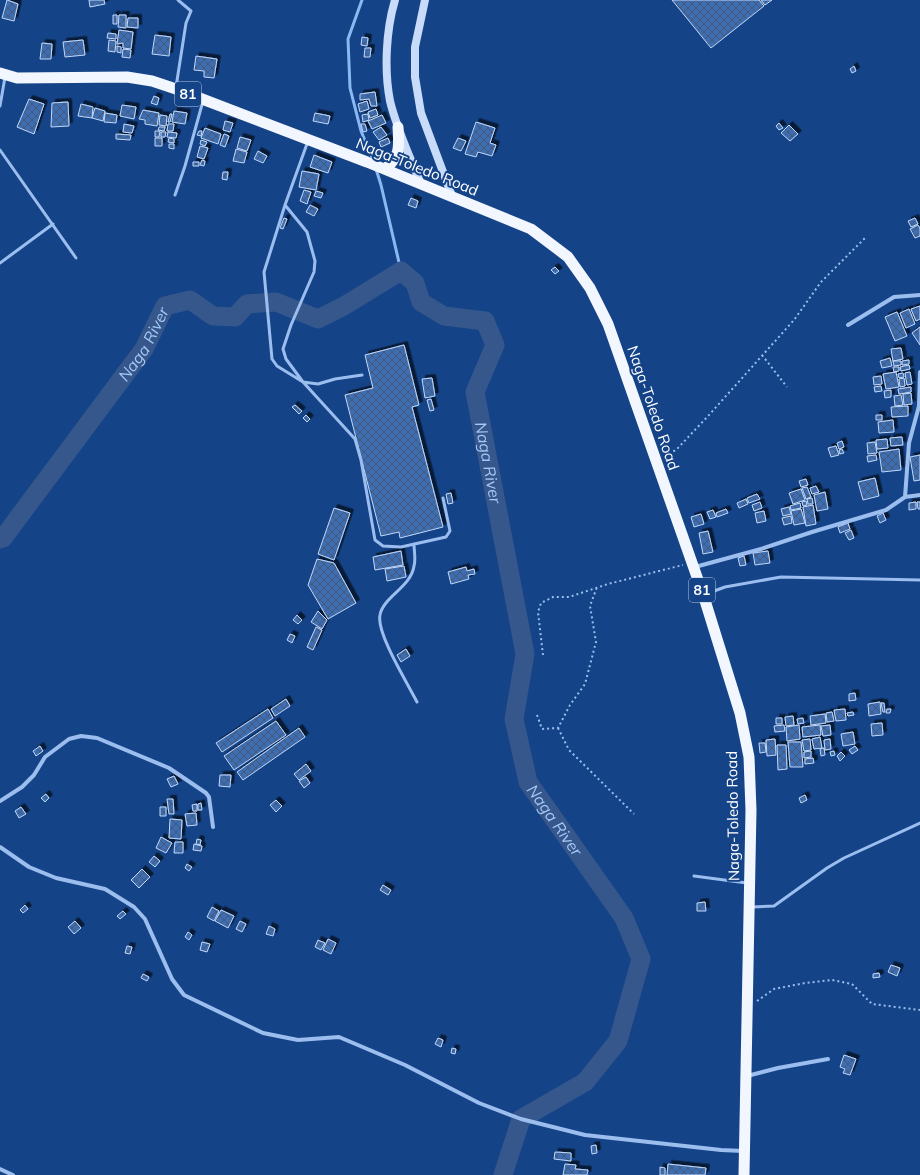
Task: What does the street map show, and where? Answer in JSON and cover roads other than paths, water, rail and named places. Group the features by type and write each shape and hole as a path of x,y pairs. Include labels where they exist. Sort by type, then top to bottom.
{"highway":[{"name":"Naga-Toledo Road","path":"3,74 17,78 127,76 176,88 367,162 531,229 568,257 590,288 608,324 703,594 740,712 750,757 752,810 744,1175"},
{"path":"383,169 395,159 398,150 398,127"}],"main road":[{"path":"395,0 388,41 387,70 390,100 398,127 421,184"},
{"path":"425,0 415,47 415,77 421,113 452,196"}],"street":[{"path":"848,325 894,297 920,295"},
{"path":"905,497 909,442 919,406 920,372"},
{"path":"693,565 761,549 886,510 905,497 920,495"},
{"path":"0,801 22,787 34,775 45,757 69,739 81,736 97,738 169,768 206,793 209,797 213,827"},
{"path":"0,847 29,867 56,878 105,889 134,907 145,919 172,979 184,994 263,1033 298,1040 339,1037 406,1065 480,1103 521,1119 585,1135 721,1150 745,1151"},
{"path":"746,1076 778,1068 828,1059"},
{"path":"0,1169 13,1175"}],"lane":[{"path":"176,88 186,23 191,12 178,0"},
{"path":"0,106 3,74"},
{"path":"175,196 185,166 203,99"},
{"path":"308,140 285,205 264,272 270,351 277,366 303,382 318,384 335,379 362,375"},
{"path":"0,150 76,258"},
{"path":"285,205 307,232 315,261 314,272 291,325 283,349 286,360 303,382 355,439 361,460 375,540 383,546 392,547 446,537 450,531 443,498"},
{"path":"0,263 53,224"},
{"path":"414,544 414,566 405,584 386,602 380,614 380,624 388,646 417,702"},
{"path":"703,594 725,587 781,577 920,580"},
{"path":"750,907 774,906 844,858 920,823"},
{"path":"694,876 750,883"}],"waterway":[{"path":"362,0 348,39 350,88 361,131 374,162"},
{"path":"376,169 401,271"},
{"name":"Naga River","path":"0,539 3,538 144,349 165,306 190,300 213,316 235,317 247,304 276,302 318,319 344,306 401,271 415,283 421,302 444,316 485,321 495,345 475,392 525,654 514,719 528,782 624,918 641,959 618,1041 585,1082 521,1119 503,1175"}]}
